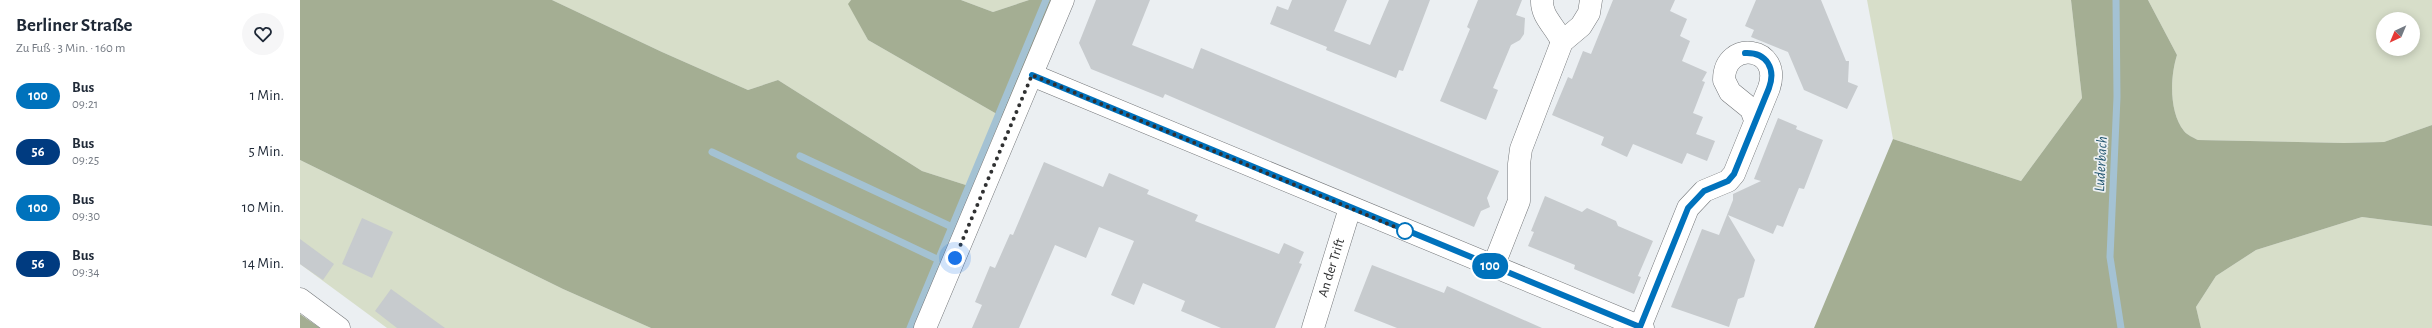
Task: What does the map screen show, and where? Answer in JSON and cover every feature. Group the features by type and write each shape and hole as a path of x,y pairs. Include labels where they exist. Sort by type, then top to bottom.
{"street":[{"path":"926,328 1063,0"},
{"path":"1542,0 1545,16 1558,32 1562,42"},
{"path":"1493,267 1519,201 1519,156 1562,42 1581,26 1588,13 1591,0"},
{"path":"1032,75 1350,208 1642,327 1688,208 1704,191 1732,178 1755,120"},
{"name":"An der Trift","path":"1313,328 1350,208"},
{"path":"300,299 339,328"}],"green space":[{"path":"300,0 552,0 662,52 748,90 778,80 922,171 972,187 914,328 651,328 563,289 300,160"},
{"path":"552,0 851,0 849,4 868,40 1002,117 972,187 922,171 778,80 748,90 662,52"},
{"path":"851,0 961,0 993,12 1029,0 1051,0 1002,117 868,40 848,4"},
{"path":"961,0 1029,0 993,12"},
{"path":"1867,0 2071,0 2082,98 2021,181 1893,139"},
{"path":"2071,0 2148,0 2177,55 2173,73 2172,94 2173,104 2179,123 2184,131 2198,140 2344,143 2384,142 2432,125 2432,226 2362,217 2256,250 2216,276 2196,307 2201,328 1814,328 1893,139 2021,181 2082,98"},
{"path":"2148,0 2432,0 2432,125 2384,142 2344,143 2198,140 2184,131 2176,114 2172,94 2177,55"},
{"path":"300,160 563,289 651,328 387,328 300,264"},
{"path":"2362,217 2432,226 2432,328 2201,328 2196,307 2216,276 2256,250"},
{"path":"300,314 320,328 300,328"}],"building":[{"path":"1096,0 1150,0 1132,45 1193,69 1201,48 1499,171 1487,198 1490,207 1481,211 1474,227 1165,94 1163,98 1091,69 1079,43"},
{"path":"1292,0 1347,0 1334,31 1370,45 1389,0 1430,0 1403,71 1399,70 1396,78 1326,50 1327,47 1270,24 1277,6 1288,10"},
{"path":"1478,0 1522,0 1516,15 1525,18 1524,34 1520,40 1511,45 1493,88 1498,90 1486,120 1440,101 1470,29 1467,27"},
{"path":"1613,0 1675,0 1670,11 1687,19 1680,36 1690,41 1682,61 1707,72 1702,81 1705,82 1693,113 1703,117 1696,134 1715,141 1707,161 1687,153 1682,164 1633,144 1627,157 1601,145 1604,137 1552,115 1568,77 1572,79 1583,51 1591,54"},
{"path":"1756,0 1821,0 1846,61 1849,61 1848,82 1858,86 1847,109 1804,90 1788,52 1751,37 1754,30 1745,26"},
{"path":"1778,118 1797,126 1796,129 1823,140 1804,189 1799,188 1783,227 1777,225 1773,234 1728,215 1755,260 1744,297 1738,299 1729,327 1671,307 1702,229 1719,235 1733,200 1733,194 1761,181 1754,179"},
{"path":"1044,162 1103,187 1109,173 1149,190 1147,194 1198,215 1195,221 1279,254 1284,243 1304,252 1299,263 1302,264 1275,328 1221,328 1181,311 1185,301 1143,283 1134,305 1111,295 1134,241 1099,227 1086,258 1055,245 1019,328 972,328 982,305 975,302 990,266 995,268 1010,234 1013,235"},
{"path":"1545,196 1582,212 1587,208 1616,221 1618,226 1653,241 1638,276 1641,277 1634,294 1574,269 1575,265 1528,246 1534,232 1531,231"},
{"path":"362,218 393,232 372,278 342,264"},
{"path":"300,239 334,264 323,280 300,264"},
{"path":"1372,265 1444,293 1447,286 1542,328 1397,328 1354,311"},
{"path":"391,289 445,328 397,328 375,311"}],"waterway":[{"path":"910,328 1046,0"},
{"name":"Luderbach","path":"2116,0 2117,97 2110,257 2121,328"},
{"path":"712,152 939,260"},
{"path":"800,156 952,227"}],"bus line":[{"name":"100","path":"1032,75 1640,327 1688,208 1704,191 1732,178 1769,88 1772,80 1770,65 1762,56 1755,53 1745,53"}],"route":[{"path":"955,258 1032,75 1405,231"}]}
